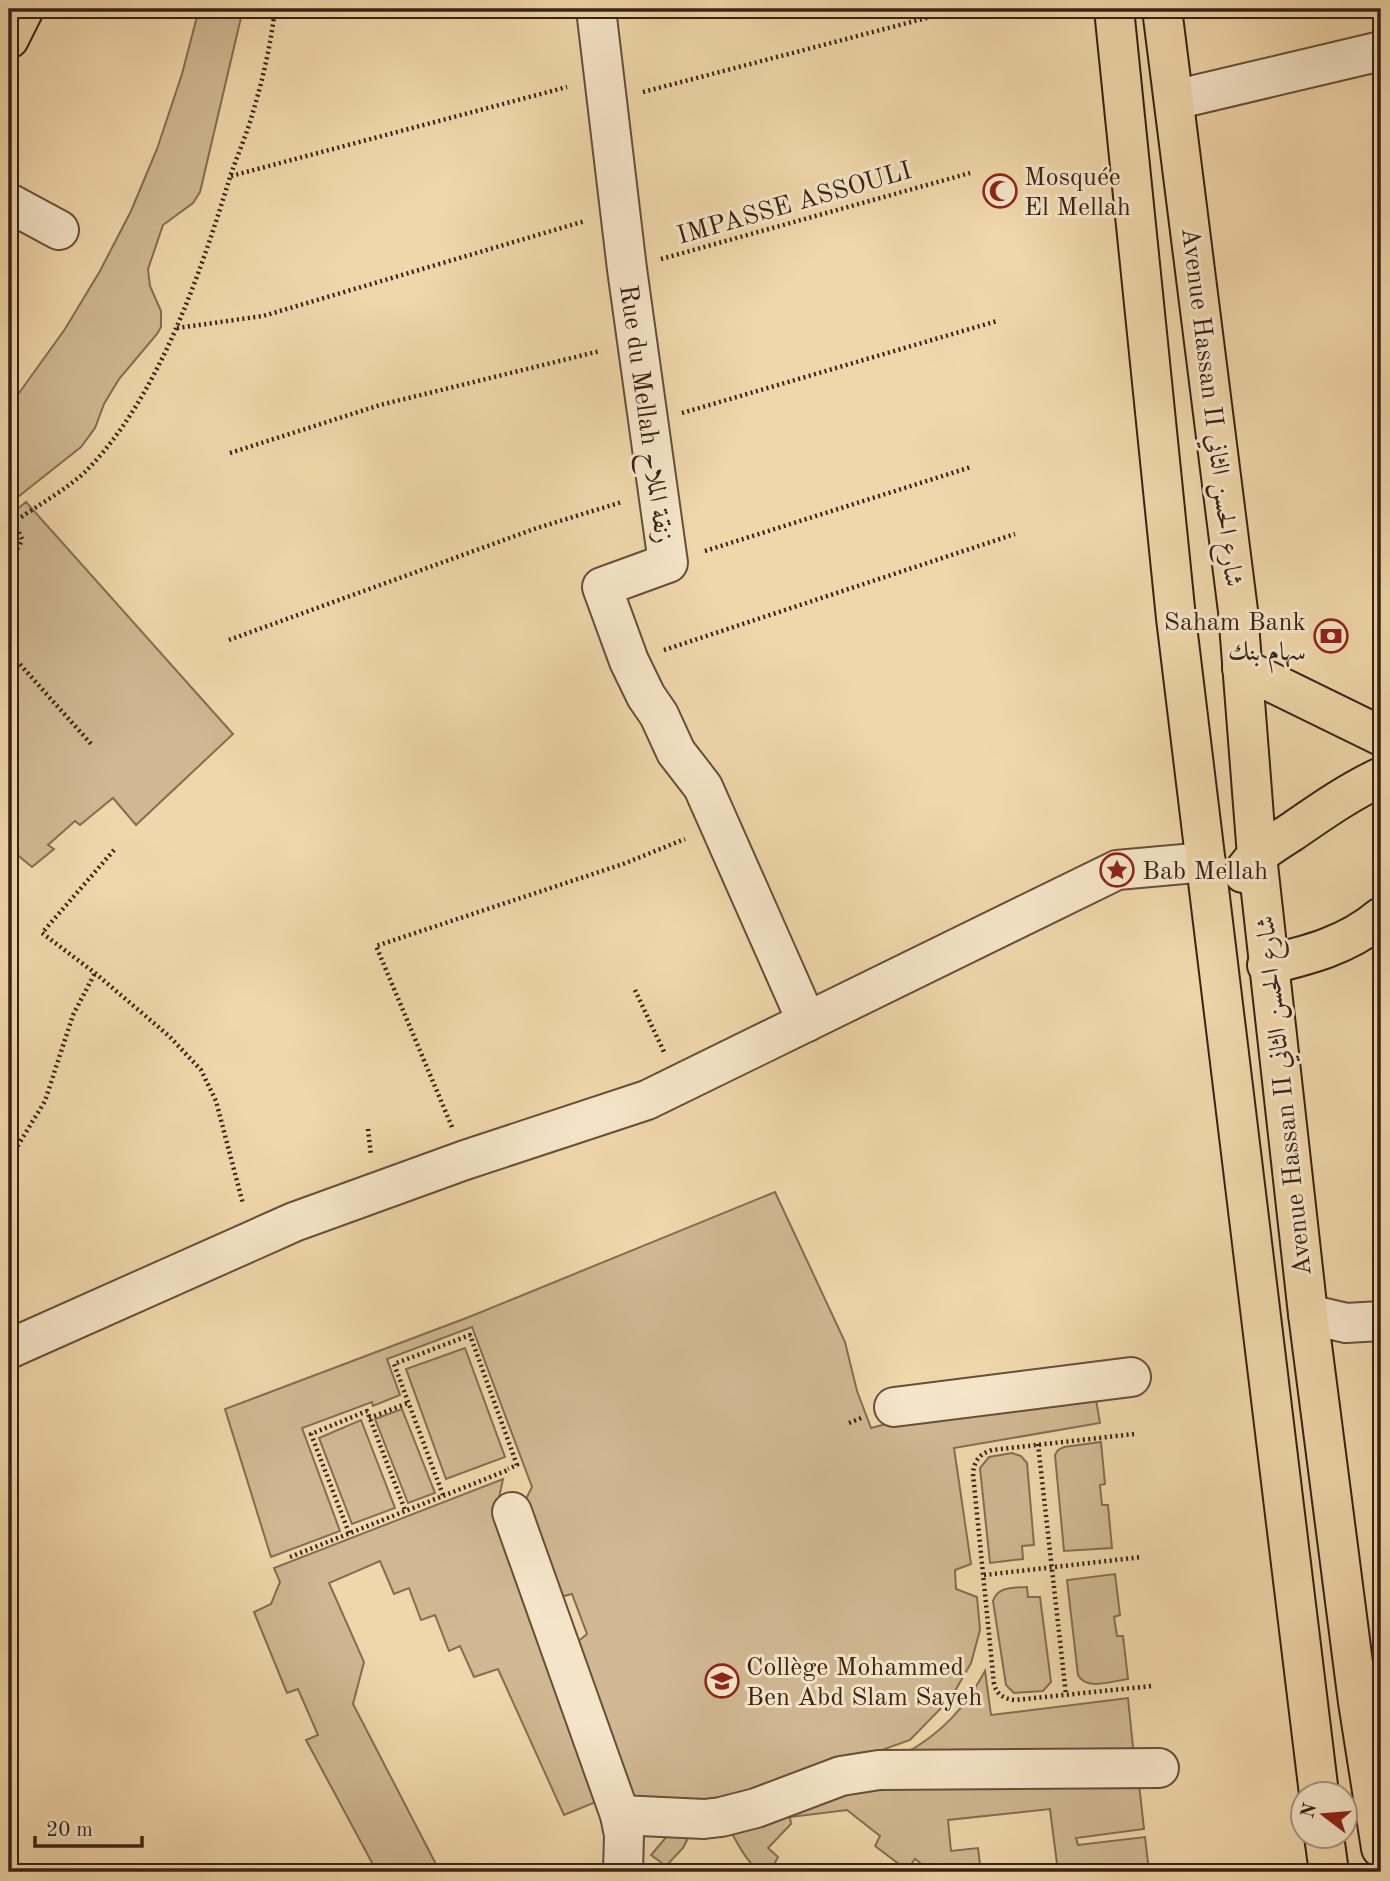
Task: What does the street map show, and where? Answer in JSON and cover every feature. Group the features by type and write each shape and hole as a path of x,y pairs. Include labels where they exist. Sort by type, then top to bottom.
{"main road":[{"path":"9,38 24,9"},
{"name":"Avenue Hassan II شارع الحسن الثاني","path":"1114,9 1176,618 1317,1780"},
{"name":"Avenue Hassan II شارع الحسن الثاني","path":"1162,9 1238,611 1267,965 1308,1314 1370,1700 1381,1848"},
{"path":"1242,668 1378,726"},
{"path":"1250,1228 1257,1215 1264,1188 1238,896 1242,873 1257,856 1328,806 1381,776"},
{"path":"1267,965 1318,953 1346,940 1381,917"},
{"path":"1326,1850 1329,1872"}],"street":[{"name":"Rue du Mellah زنقة الملاح","path":"596,9 627,269 668,563 602,587 629,661 676,752 703,788 721,824 807,1022"},
{"path":"1174,100 1381,51"},
{"path":"9,202 59,230"},
{"path":"9,1349 252,1239 466,1160 647,1100 1117,870 1206,862"},
{"path":"1308,1314 1346,1323 1381,1321"},
{"path":"894,1407 1131,1377"},
{"path":"512,1512 620,1815 624,1835 623,1872"},
{"path":"620,1815 704,1819 721,1817 756,1808 841,1776 879,1770 1159,1768"}],"path":[{"path":"9,556 19,547 22,538 14,522 86,472 127,422 177,328 217,225 253,112 275,9"},
{"path":"274,16 300,9"},
{"path":"231,176 961,9"},
{"name":"IMPASSE ASSOULI","path":"627,269 970,173"},
{"path":"177,328 262,316 621,211"},
{"path":"648,423 997,321"},
{"path":"230,453 380,405 638,341"},
{"path":"668,563 971,467"},
{"path":"229,640 537,528 656,491"},
{"path":"629,661 1015,534"},
{"path":"9,652 92,746"},
{"path":"466,1160 376,946 623,864 721,824"},
{"path":"114,850 42,933 169,1036 201,1070 216,1101 252,1239"},
{"path":"10,1156 46,1101 73,1015 94,973"},
{"path":"635,990 679,1084"},
{"path":"290,1557 405,1510 443,1495 508,1469 517,1465 470,1335 394,1364 443,1495"},
{"path":"369,1418 408,1403"},
{"path":"349,1533 311,1433 367,1411 405,1510"},
{"path":"1134,1434 992,1450 976,1461 973,1474 994,1684 998,1694 1015,1700 1152,1686"},
{"path":"1038,1444 1066,1695"},
{"path":"508,1469 507,1497 512,1512"},
{"path":"984,1576 1142,1557"}],"shaded area":[{"path":"199,9 243,9 200,192 193,203 163,225 148,269 150,286 161,311 161,327 119,379 104,404 95,428 81,447 9,504 9,407 65,329 100,271 131,211 157,149 182,74"},
{"path":"26,502 233,734 136,825 113,798 80,825 75,821 48,845 54,849 32,867 9,848 9,516"},
{"path":"775,1192 845,1342 857,1391 871,1428 905,1419 1095,1394 1100,1423 954,1448 971,1564 955,1570 956,1589 977,1597 980,1630 971,1663 951,1698 910,1740 731,1804 634,1797 576,1643 587,1634 572,1594 560,1597 523,1505 532,1487 472,1327 387,1359 400,1395 373,1406 372,1402 302,1428 340,1531 271,1557 225,1409 469,1317"},
{"path":"465,1348 505,1457 446,1479 406,1369"},
{"path":"402,1409 435,1493 408,1503 375,1419"},
{"path":"361,1420 395,1508 352,1524 319,1438"},
{"path":"1101,1442 1105,1484 1100,1485 1102,1505 1108,1505 1112,1548 1064,1551 1055,1455 1064,1447"},
{"path":"1012,1453 1021,1456 1027,1463 1034,1545 1022,1546 1023,1559 990,1563 980,1468 989,1457"},
{"path":"503,1479 495,1517 596,1802 564,1815 498,1669 474,1677 460,1646 449,1651 435,1615 421,1620 409,1588 394,1594 380,1561 329,1583 364,1662 353,1704 440,1872 377,1872 306,1740 318,1735 298,1689 287,1693 254,1612 271,1604 280,1582 274,1568"},
{"path":"1115,1574 1120,1615 1114,1617 1117,1636 1123,1636 1128,1679 1100,1684 1087,1683 1078,1675 1067,1580"},
{"path":"1027,1587 1028,1597 1040,1597 1051,1682 1043,1691 1014,1693 1006,1685 993,1601 1002,1590"},
{"path":"985,1671 991,1715 1128,1698 1134,1757 904,1754 951,1719"},
{"path":"1138,1775 1144,1829 1076,1838 1078,1845 1145,1837 1149,1872 1058,1872 1050,1809 948,1820 951,1851 978,1848 981,1872 932,1872 915,1859 907,1870 875,1846 880,1836 847,1810 790,1817 791,1824 768,1848 778,1857 770,1872 751,1863 731,1832 688,1838 683,1848 666,1866 651,1855 674,1828 838,1785"}],"place":[{"name":"Mosquée El Mellah","path":"1000,191"},
{"name":"Saham Bank سهام بنك","path":"1331,636"},
{"name":"Bab Mellah","path":"1117,870"},
{"name":"Collège Mohammed Ben Abd Slam Sayeh","path":"722,1681"}]}
